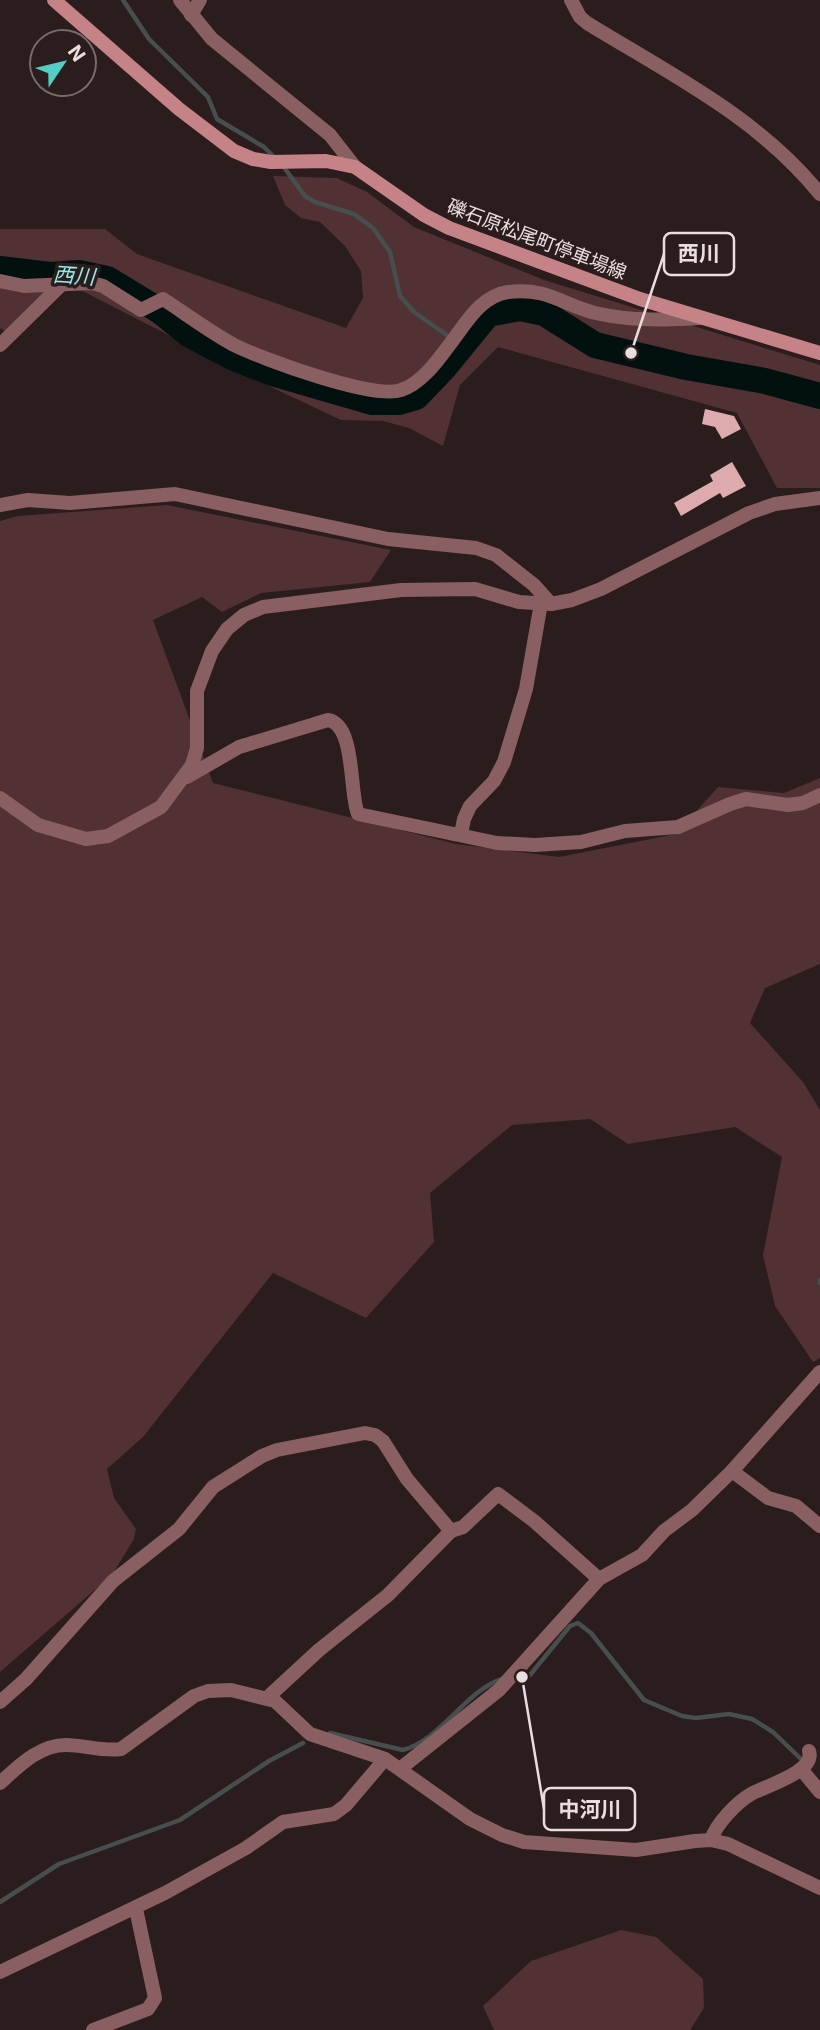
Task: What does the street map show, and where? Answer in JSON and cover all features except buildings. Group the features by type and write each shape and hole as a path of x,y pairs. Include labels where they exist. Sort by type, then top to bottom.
{"main road":[{"name":"礫石原松尾町停車場線","path":"54,0 217,140 234,151 253,159 271,162 326,161 355,167 424,215 449,228 640,299 820,353"}],"street":[{"path":"180,0 212,39 330,135 355,167"},
{"path":"191,15 200,0"},
{"path":"571,0 587,23 736,114 775,145 820,194"},
{"path":"0,282 24,286 92,283 103,286 141,310 163,299 235,345 353,387 401,391 421,379 475,310 506,292 542,292 596,314 639,321 700,318"},
{"path":"2,341 60,286"},
{"path":"0,505 28,500 71,503 175,494 388,539 476,548 496,555 534,585 546,603 526,689 505,762 494,781 470,806 461,834"},
{"path":"0,798 38,825 86,839 108,836 161,807 192,765 197,748 197,691 212,651 227,629 244,615 263,607 401,590 475,589 519,602 572,600 601,589 749,513 775,504 820,498"},
{"path":"183,780 239,747 328,720 334,721 342,730 351,764 358,814 497,842 535,845 581,842 625,831 678,827 746,799 788,805 803,803 820,795"},
{"path":"401,1768 509,1680 599,1579 642,1555 664,1531 692,1510 732,1471 820,1372"},
{"path":"0,1702 26,1679 113,1581 179,1530 213,1487 262,1456 277,1450 365,1433 375,1435 383,1441 407,1479 450,1531"},
{"path":"732,1471 768,1498 796,1506 820,1526"},
{"path":"267,1698 319,1650 388,1595 450,1531 463,1527 498,1494 534,1521 599,1579"},
{"path":"0,1783 28,1759 52,1747 66,1745 111,1751 121,1749 183,1702 208,1691 231,1690 267,1698 282,1707 310,1734 385,1759 470,1819 502,1835 524,1842 636,1850 711,1840 728,1844 820,1888"},
{"path":"0,1972 136,1909 246,1848 283,1822 334,1814 346,1805 385,1759"},
{"path":"711,1840 714,1830 745,1798 806,1762 820,1792"},
{"path":"93,2030 148,2010 153,2005 155,1998 136,1909"}],"shaded area":[{"path":"273,176 337,178 367,192 414,227 544,280 820,365 820,488 777,488 737,413 498,347 460,385 443,446 409,428 383,421 341,420 254,379 61,280 5,331 0,328 0,229 105,229 137,254 346,328 363,298 361,271 345,246 320,222 301,218 285,205"},
{"path":"167,505 391,550 370,582 261,593 222,612 202,597 153,620 213,783 456,844 559,857 676,834 718,787 784,793 820,778 820,964 765,988 750,1023 803,1082 820,1110 820,1358 813,1362 775,1306 763,1255 782,1157 735,1127 628,1144 590,1119 512,1125 430,1193 434,1242 366,1318 273,1273 143,1437 107,1469 114,1498 136,1529 134,1539 112,1575 0,1672 0,521 18,516"},
{"path":"621,1930 656,1937 703,1979 704,2008 690,2030 494,2030 483,2006 531,1961"}],"waterway":[{"path":"123,0 149,39 208,97 217,119 264,147 275,158"},
{"path":"283,166 305,196 315,202 354,214 373,228 390,252 400,296 414,312 461,345"},
{"name":"西川","path":"0,269 50,275 79,273 107,279 160,311 190,335 234,358 272,373 372,402 399,402 416,397 488,314 520,308 544,313 595,345 686,367 765,381 820,396"},
{"path":"514,1678 530,1675 570,1626 578,1623 591,1633 644,1700 682,1716 696,1718 729,1714 752,1719 773,1732 803,1761"},
{"path":"330,1733 403,1750 430,1736 476,1694 502,1679"},
{"path":"0,1902 59,1864 180,1820 269,1761 303,1743"}],"place":[{"name":"西川","path":"631,353"},
{"name":"中河川","path":"522,1677"}]}
